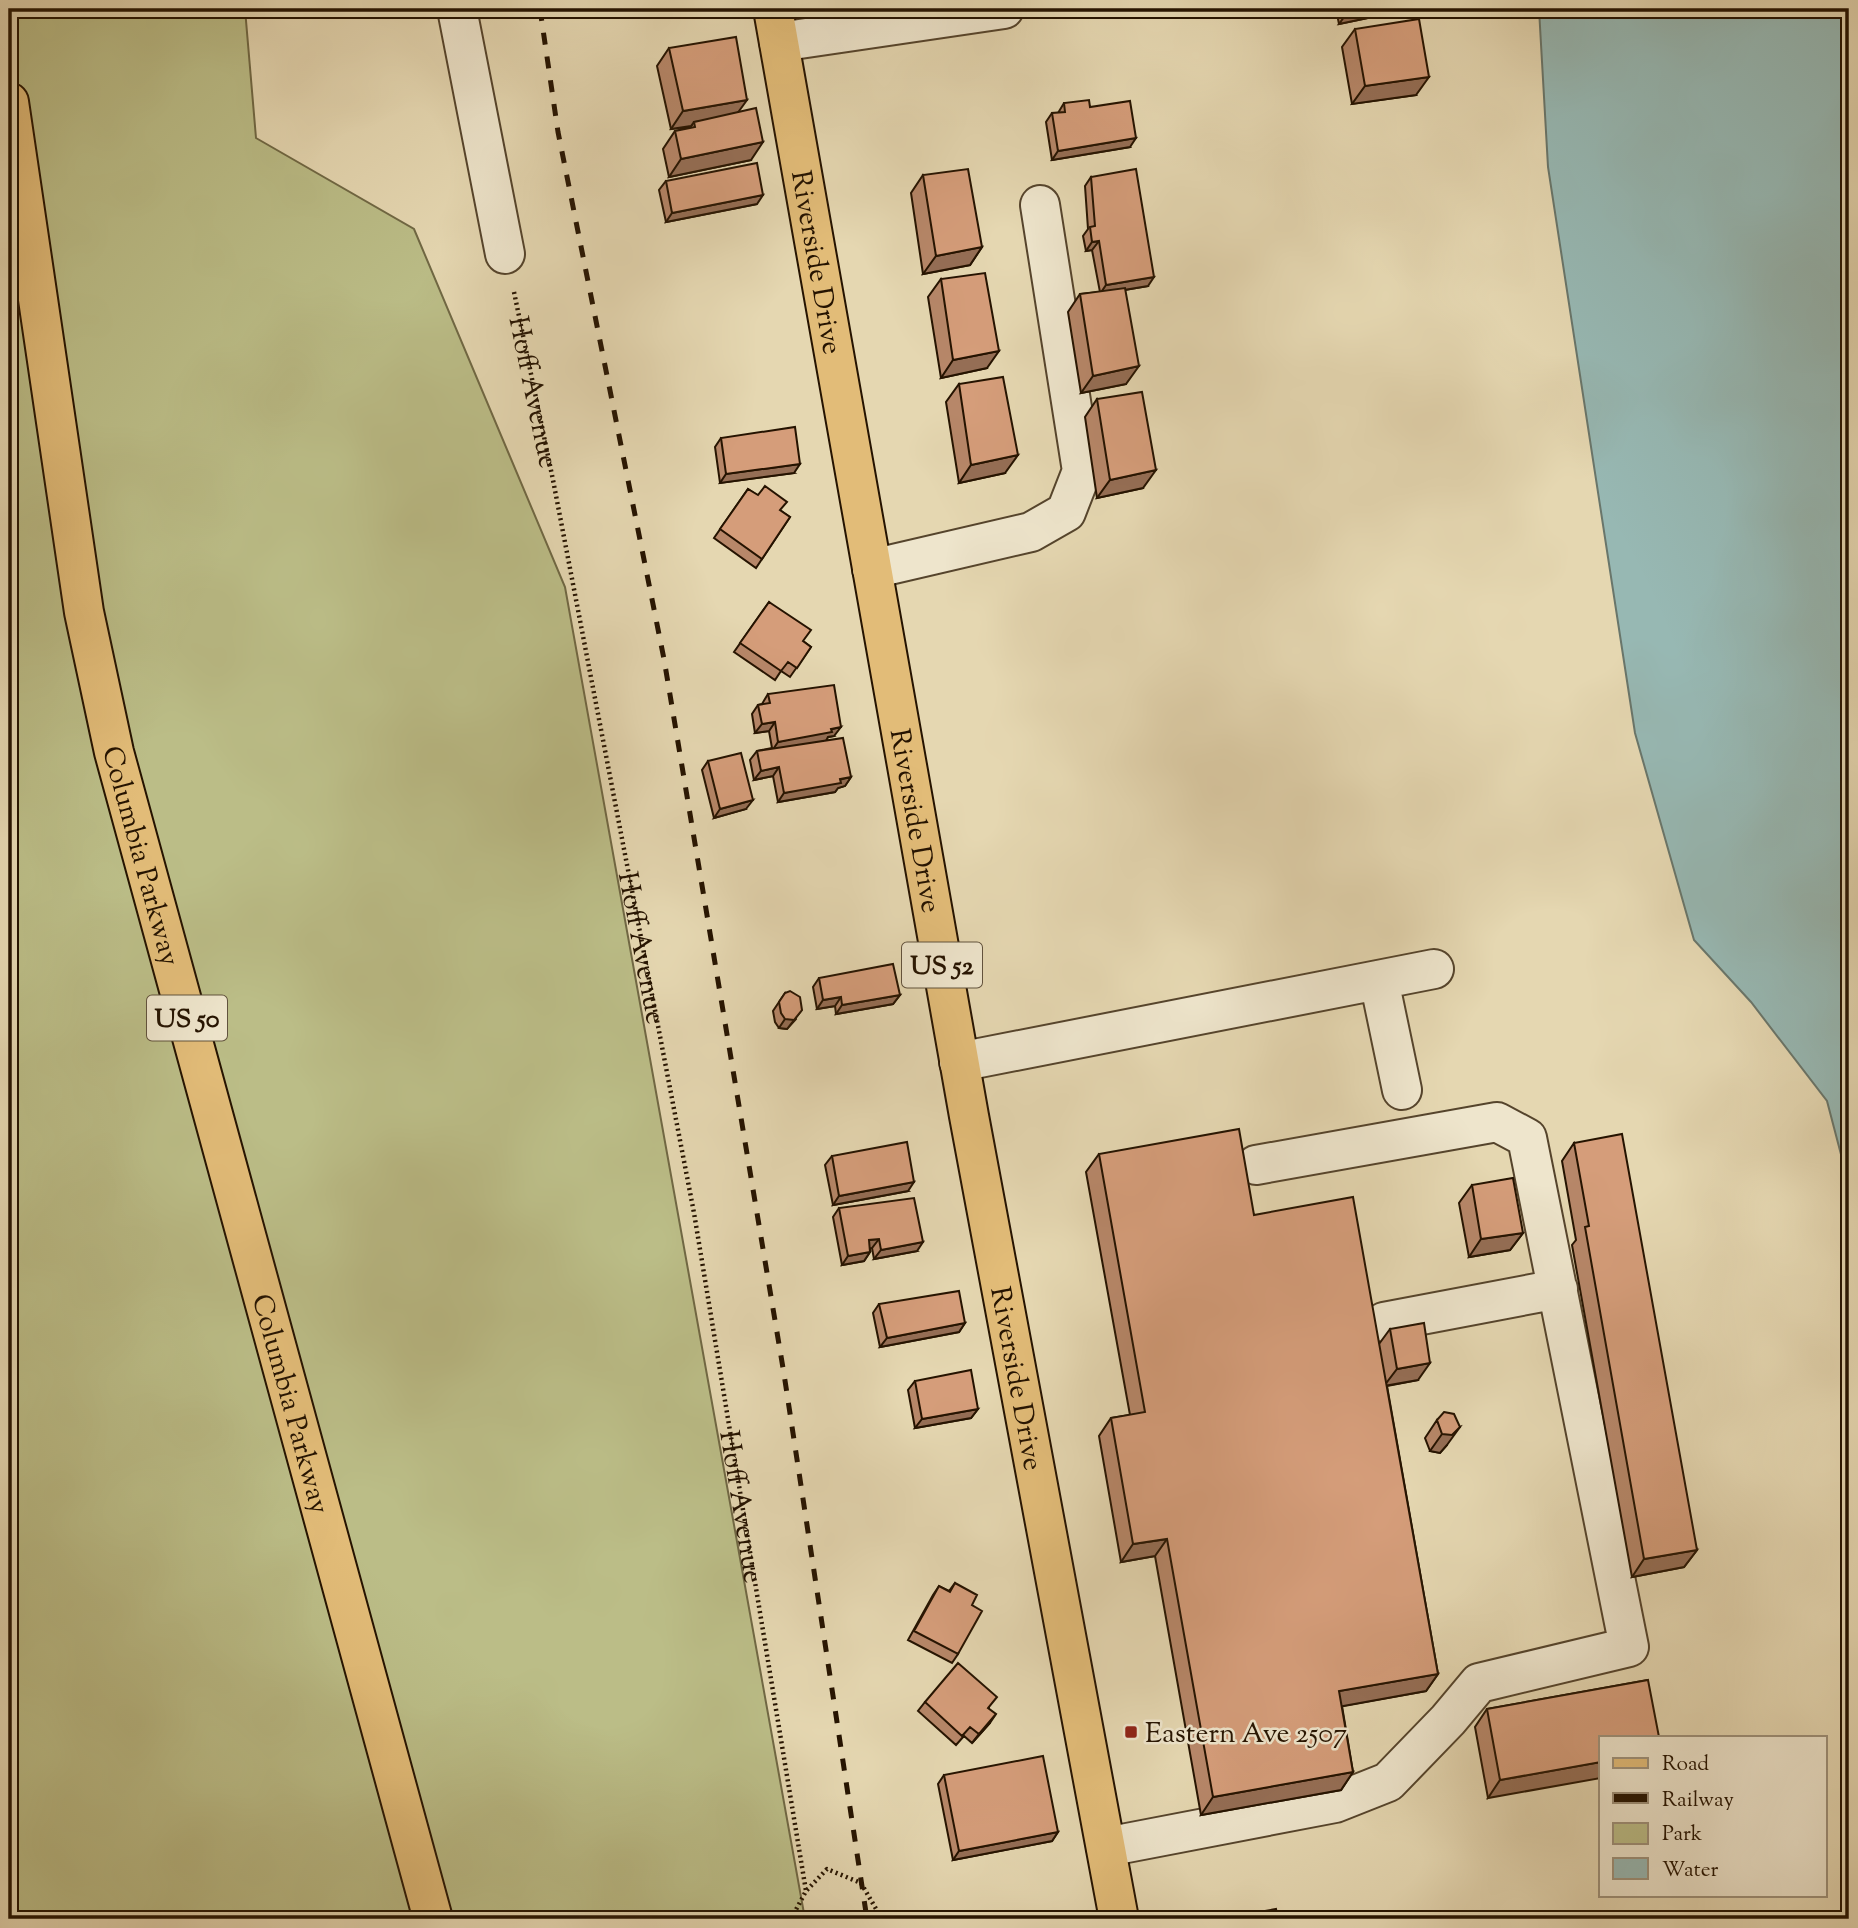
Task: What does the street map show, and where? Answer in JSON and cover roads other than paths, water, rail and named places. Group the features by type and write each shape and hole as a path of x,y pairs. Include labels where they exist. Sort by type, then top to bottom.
{"main road":[{"name":"Riverside Drive","path":"776,25 959,1062 1119,1919"},
{"name":"Columbia Parkway","path":"9,102 85,612 114,752 433,1919"}],"street":[{"path":"457,9 505,254"},
{"path":"776,25 1004,9"},
{"path":"872,569 1031,532 1066,512 1082,471 1040,205"},
{"path":"959,1062 1433,969"},
{"path":"1380,980 1402,1090"},
{"path":"1105,1847 1335,1803 1388,1782 1448,1720 1479,1683 1629,1647 1527,1138 1497,1122 1256,1165"},
{"path":"1384,1322 1558,1289"}],"water":[{"path":"1539,9 1849,9 1849,1185 1827,1101 1751,1002 1694,940 1635,733 1548,167"}],"railway":[{"path":"540,9 558,132 664,659 784,1374 867,1919"}],"place":[{"name":"Eastern Ave 2507","path":"1131,1732"}]}
